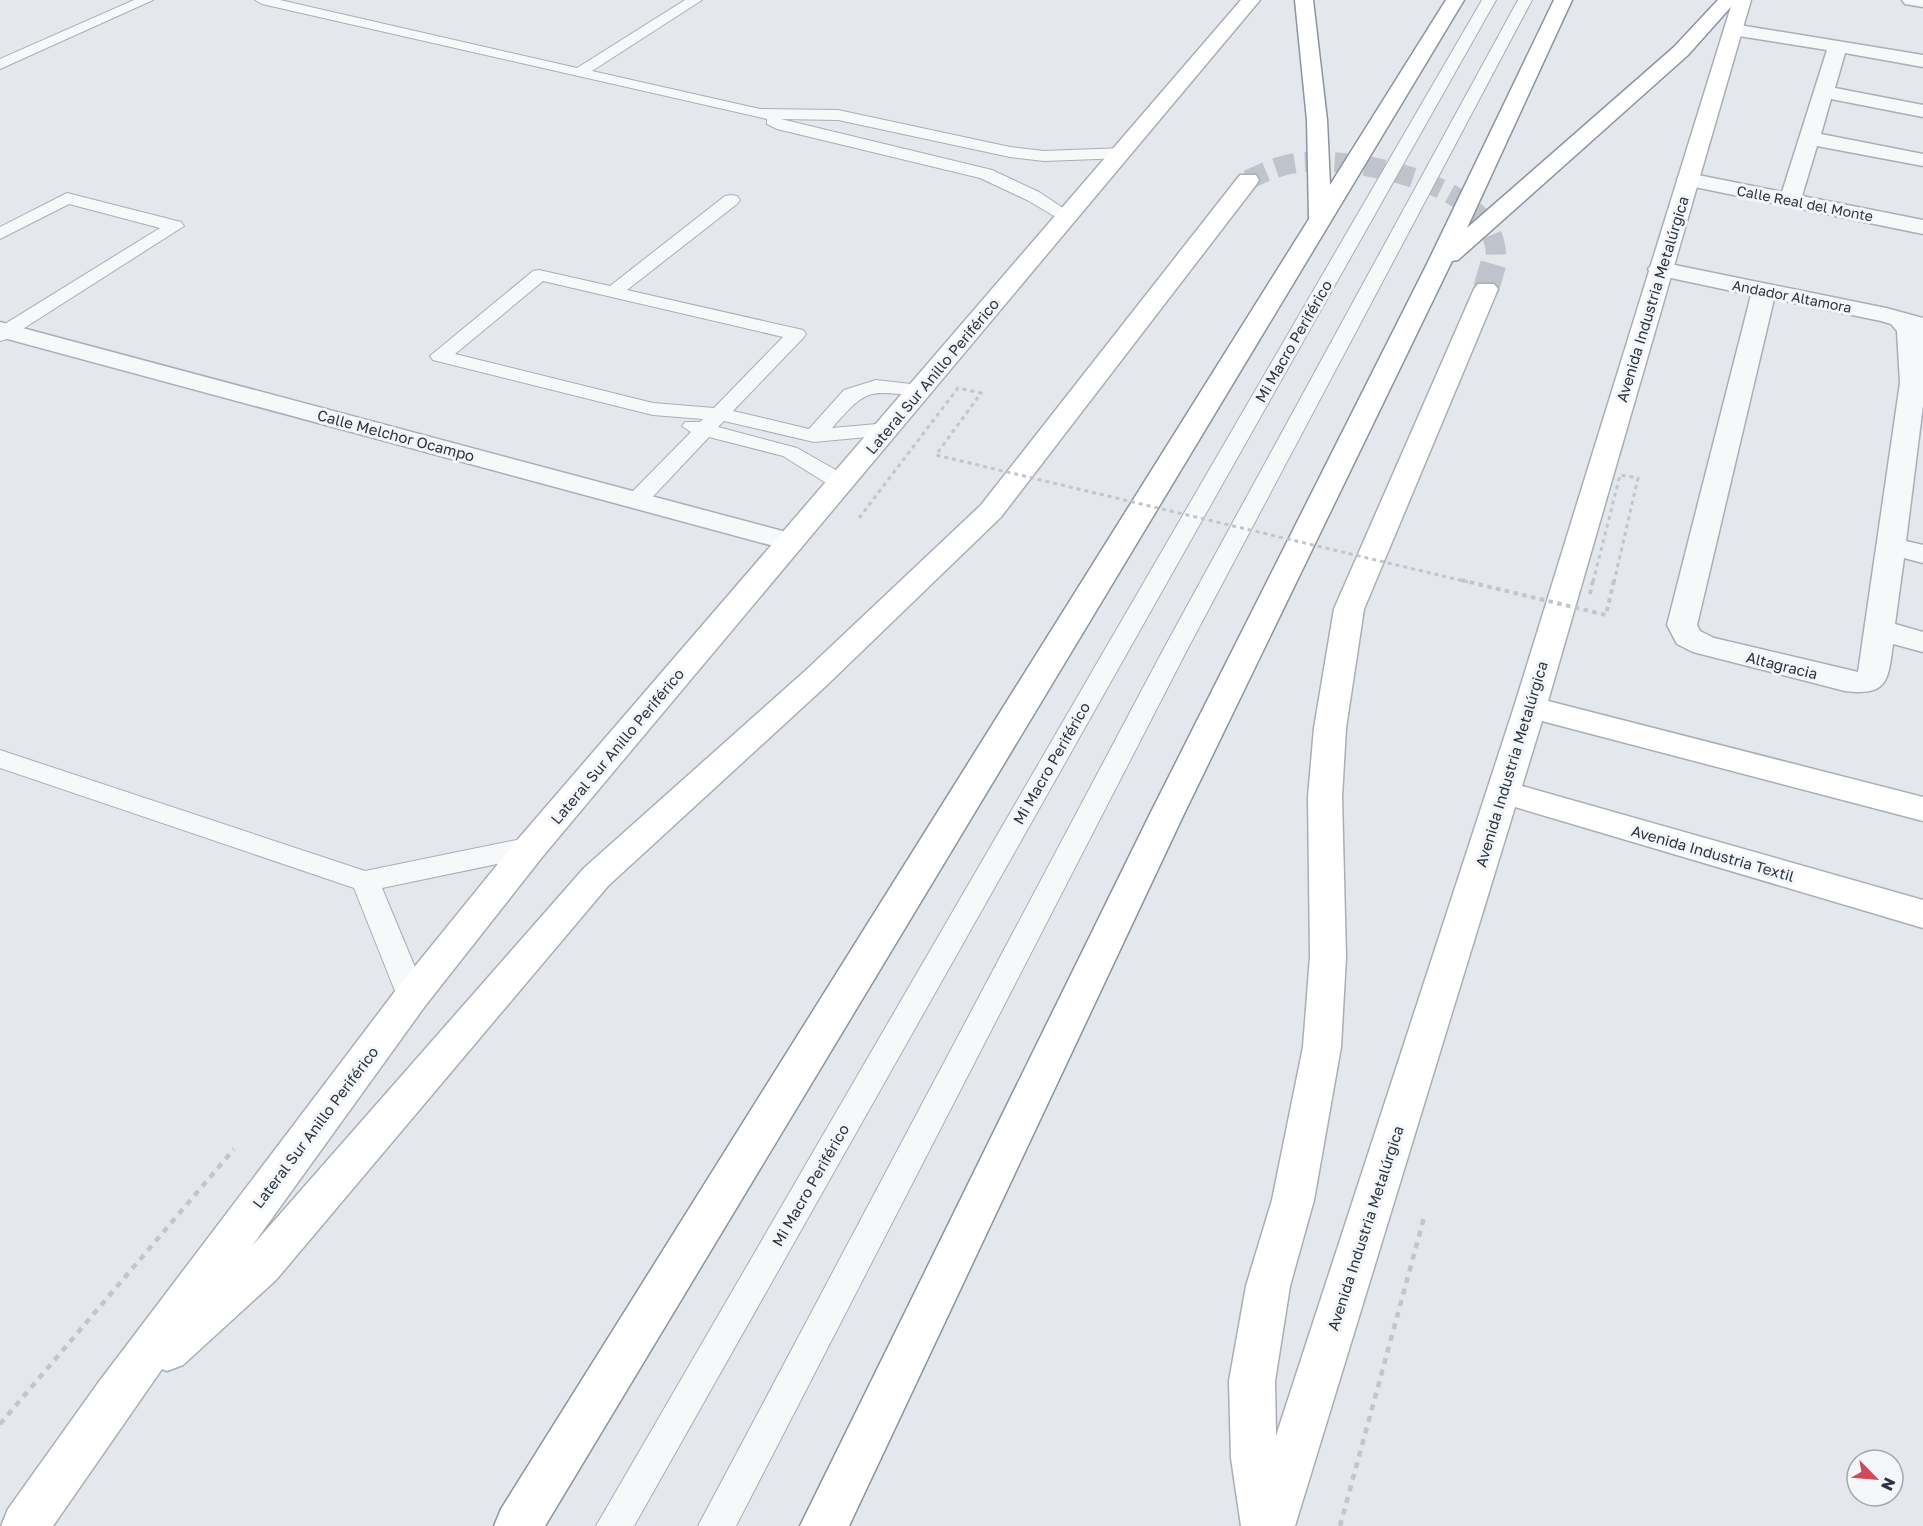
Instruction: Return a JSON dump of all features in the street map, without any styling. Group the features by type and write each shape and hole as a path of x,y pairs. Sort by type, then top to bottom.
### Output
{"main road":[{"name":"Lateral Sur Anillo Periférico","path":"25,1526 114,1398 412,996 531,847 1066,218 1124,153 1251,0"},
{"path":"1304,0 1317,120 1320,222"},
{"path":"518,1526 1455,0"},
{"path":"824,1526 1166,816 1439,264 1563,0"},
{"path":"1439,264 1681,51 1728,0"},
{"name":"Avenida Industria Metalúrgica","path":"1271,1526 1530,706 1742,0"},
{"path":"114,1398 261,1266 596,877 816,678 991,511 1248,180"},
{"path":"1265,1526 1254,1458 1252,1382 1268,1286 1293,1200 1310,1121 1322,1047 1328,957 1325,797 1330,729 1349,609 1486,289"},
{"path":"1530,706 1923,809"},
{"name":"Avenida Industria Textil","path":"1503,792 1923,914"}],"street":[{"path":"1911,0 1923,2"},
{"path":"1733,30 1923,61"},
{"path":"1790,200 1838,46"},
{"path":"1824,92 1923,111"},
{"path":"1811,138 1923,160"},
{"name":"Calle Real del Monte","path":"1688,179 1923,227"},
{"name":"Andador Altamora","path":"1660,269 1886,315 1913,324"},
{"name":"Altagracia","path":"1764,290 1682,625 1688,637 1704,645 1845,681 1865,683 1873,677 1892,546 1913,462 1918,384 1909,329 1913,324"},
{"name":"Calle Melchor Ocampo","path":"2,332 791,542"},
{"path":"1892,546 1923,554"},
{"path":"1880,630 1923,642"}],"lane":[{"path":"0,65 146,0"},
{"path":"262,0 760,114 838,115 1010,152 1069,156 1124,153"},
{"path":"579,73 695,0"},
{"name":"Mi Macro Periférico","path":"614,1526 1489,0"},
{"path":"716,1526 1174,652 1525,0"},
{"path":"0,56 15,60"},
{"path":"760,114 783,126 986,174 1033,196 1066,218"},
{"path":"986,174 1010,152"},
{"path":"0,234 67,198 175,226 2,332"},
{"path":"614,292 731,200"},
{"path":"637,500 703,430 796,334 539,275 440,356 653,409 703,430 790,452 842,483"},
{"path":"814,436 851,394 876,386 921,390"},
{"path":"653,409 719,414 814,436 888,429"},
{"path":"0,759 365,881 531,847"},
{"path":"365,881 412,996"}],"path":[{"path":"859,518 958,388 981,393 936,454 1606,615 1638,478 1620,475 1590,594"}],"tunnel":[{"path":"1248,180 1290,164 1305,162 1358,165 1421,180 1450,194 1474,210 1490,231 1496,255"},
{"path":"1486,289 1496,255"}]}
